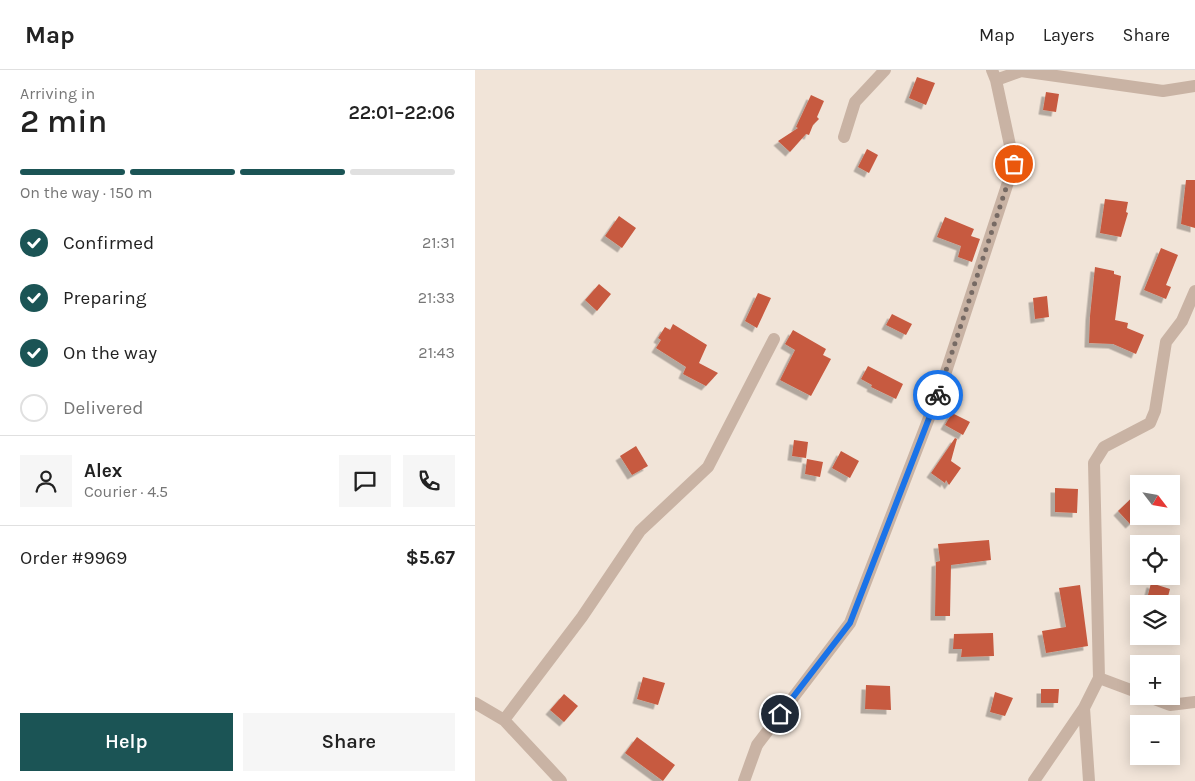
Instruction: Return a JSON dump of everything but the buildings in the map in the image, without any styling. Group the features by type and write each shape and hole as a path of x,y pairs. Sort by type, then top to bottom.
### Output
{"street":[{"path":"844,137 855,102 885,70"},
{"path":"744,781 757,745 850,623 942,384 1014,164 994,75 1021,71 1163,90 1195,86"},
{"path":"1034,781 1084,708 1099,678 1094,462 1104,448 1150,423 1155,411 1166,342 1182,321 1195,291"},
{"path":"504,720 582,617 640,531 708,467 774,339"},
{"path":"1099,678 1130,690"},
{"path":"1180,704 1195,702"},
{"path":"475,703 504,720 561,781"},
{"path":"1084,708 1089,781"}],"way so far":[{"path":"938,395 1014,164"}],"route":[{"path":"780,714 850,623 938,395"}]}
